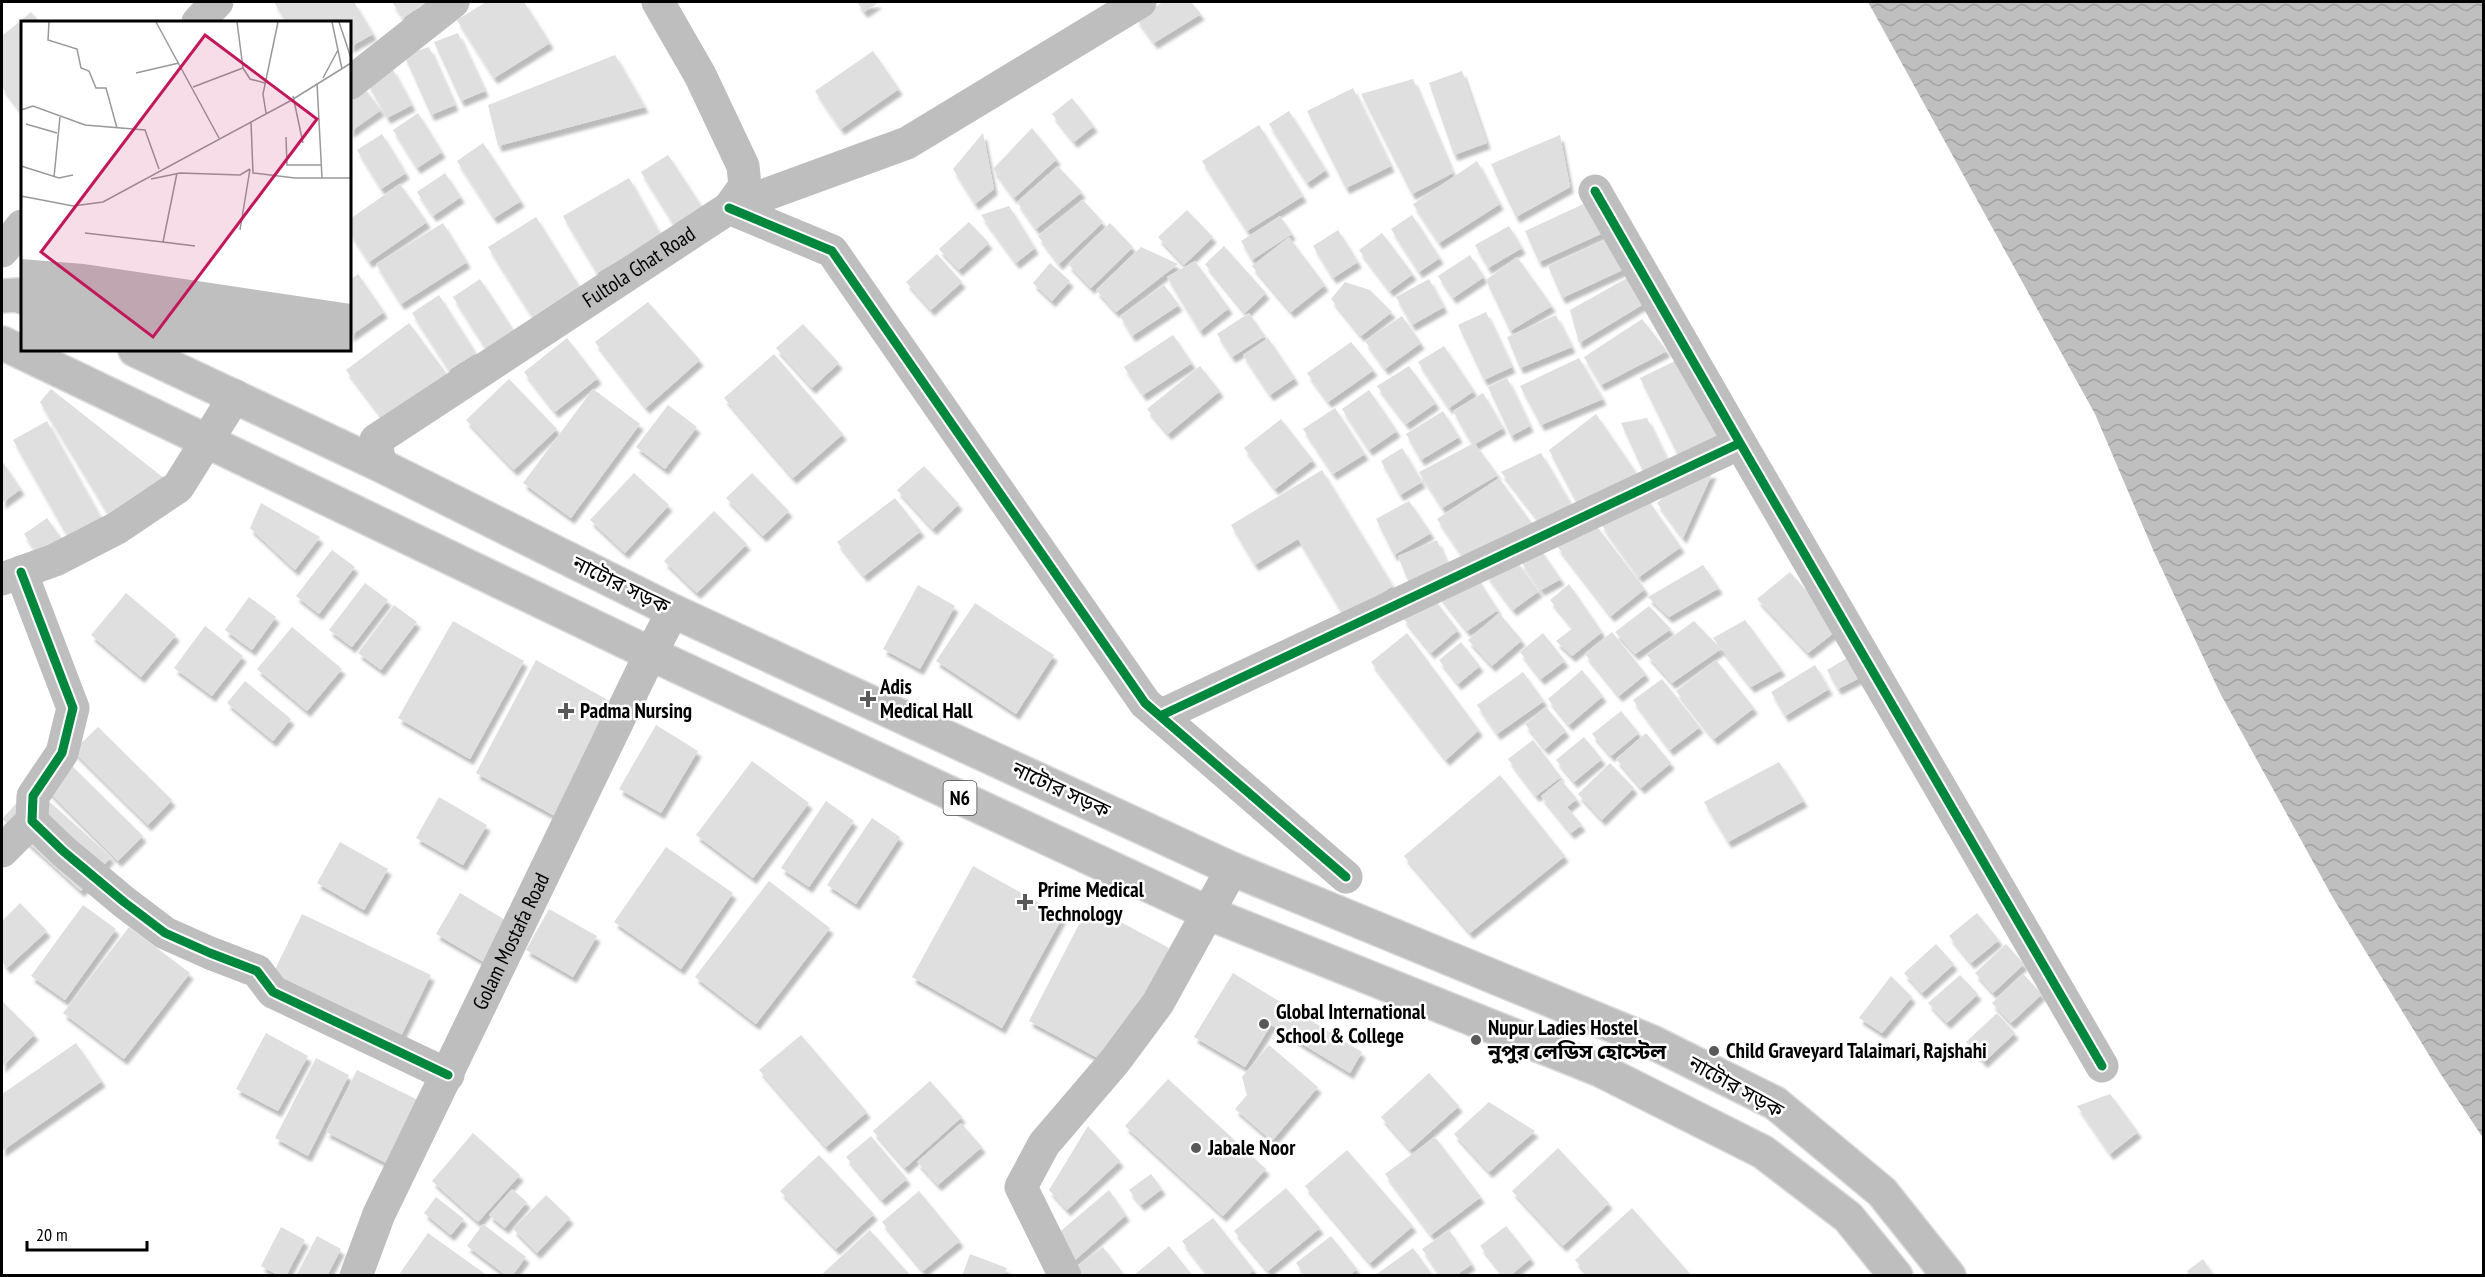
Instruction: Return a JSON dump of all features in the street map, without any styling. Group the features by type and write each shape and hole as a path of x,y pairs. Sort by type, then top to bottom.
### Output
{"main road":[{"path":"199,21 217,2"},
{"path":"351,82 453,2"},
{"name":"Fultola Ghat Road","path":"380,465 376,440 729,208 745,186 743,166 700,75 658,2"},
{"path":"729,208 907,143 1140,2"},
{"path":"1595,191 2102,1066"},
{"path":"729,208 832,250 1145,703 1346,877"},
{"path":"2,251 21,227"},
{"path":"2,296 21,296"},
{"name":"N6","path":"2,343 651,654 1208,913 1600,1070 1763,1152 1848,1217 1896,1275"},
{"name":"নাটোর সড়ক","path":"137,351 380,465 673,611 1232,869 1652,1042 1775,1103 1882,1192 1949,1275"},
{"path":"2,851 32,821 33,796 62,753 73,708 11,575 55,560 117,528 178,487 235,396"},
{"path":"1160,716 1740,443"},
{"name":"Golam Mostafa Road","path":"356,1275 379,1214 673,611"},
{"path":"32,821 124,903 165,933 257,970 273,992 448,1075"},
{"path":"1065,1275 1021,1187 1044,1144 1115,1061 1158,1003 1232,869"}],"water":[{"path":"1868,2 2483,2 2483,1138 2440,1073 2333,898 2220,693 2154,552 2095,414"}],"building":[{"path":"274,2 354,2 373,34 351,46 351,21 285,21"},
{"path":"392,2 426,2 403,18"},
{"path":"486,2 524,2 550,43 494,78 457,20"},
{"path":"857,2 879,2 864,12"},
{"path":"1163,2 1191,2 1201,14 1154,43 1136,18"},
{"path":"31,12 39,21 21,21 21,112 2,87 2,36"},
{"path":"458,33 485,91 461,101 434,42"},
{"path":"429,47 455,105 431,115 404,55"},
{"path":"873,51 899,89 841,129 815,91"},
{"path":"615,55 645,107 498,146 488,105"},
{"path":"392,68 412,105 387,118 367,82"},
{"path":"1462,71 1487,143 1454,155 1429,83"},
{"path":"1413,79 1453,173 1412,194 1361,94"},
{"path":"361,84 381,110 351,131 351,92"},
{"path":"1353,88 1391,166 1346,188 1307,111"},
{"path":"1072,98 1094,126 1074,142 1052,114"},
{"path":"1289,111 1326,170 1307,183 1269,124"},
{"path":"418,113 442,152 417,168 393,130"},
{"path":"1259,125 1303,196 1247,231 1202,161"},
{"path":"1032,128 1057,159 1014,198 993,169"},
{"path":"983,133 994,189 975,204 953,169"},
{"path":"382,134 406,173 381,189 357,150"},
{"path":"1560,135 1570,187 1516,217 1491,164"},
{"path":"483,143 521,201 494,218 457,161"},
{"path":"668,155 706,213 678,231 641,172"},
{"path":"1477,161 1500,204 1439,243 1413,204"},
{"path":"1058,166 1082,192 1036,229 1017,202"},
{"path":"445,173 461,197 433,216 417,192"},
{"path":"629,178 661,235 597,273 563,216"},
{"path":"400,184 427,222 369,262 351,235 351,218"},
{"path":"1083,200 1103,222 1059,264 1038,236"},
{"path":"1590,201 1605,232 1539,262 1525,231"},
{"path":"1009,206 1035,248 1016,263 981,215"},
{"path":"1187,210 1213,237 1184,265 1158,237"},
{"path":"1412,215 1440,258 1419,272 1391,229"},
{"path":"1280,216 1292,234 1252,260 1241,241"},
{"path":"536,217 582,291 535,321 488,247"},
{"path":"969,222 989,243 959,270 939,249"},
{"path":"443,223 467,262 401,304 376,264"},
{"path":"1110,223 1133,247 1091,288 1068,264"},
{"path":"1509,226 1522,248 1488,268 1475,245"},
{"path":"1338,230 1358,262 1333,278 1313,246"},
{"path":"1382,233 1413,274 1390,291 1359,250"},
{"path":"1613,236 1627,268 1562,298 1548,266"},
{"path":"1289,237 1325,285 1291,312 1252,266"},
{"path":"1224,246 1266,293 1245,313 1205,264"},
{"path":"1141,247 1178,264 1116,312 1096,290"},
{"path":"937,254 962,282 931,310 906,282"},
{"path":"1470,255 1484,277 1453,298 1438,276"},
{"path":"1517,257 1552,306 1510,331 1486,280"},
{"path":"1195,261 1229,308 1200,331 1167,277"},
{"path":"1050,263 1070,281 1052,301 1033,283"},
{"path":"358,274 384,312 351,335 351,279"},
{"path":"1627,278 1647,302 1579,343 1570,310"},
{"path":"480,279 518,337 490,355 453,297"},
{"path":"1429,279 1444,307 1412,325 1396,297"},
{"path":"1345,282 1370,290 1392,312 1361,336 1331,299"},
{"path":"1164,285 1179,305 1132,336 1120,316"},
{"path":"439,295 476,353 449,370 412,313"},
{"path":"648,302 700,360 646,408 595,342"},
{"path":"1486,312 1512,367 1484,380 1458,325"},
{"path":"1249,313 1265,336 1232,357 1217,334"},
{"path":"1556,315 1572,347 1520,368 1507,337"},
{"path":"1402,316 1421,343 1385,369 1365,341"},
{"path":"1642,319 1667,351 1601,385 1584,357"},
{"path":"409,323 449,377 387,424 346,370"},
{"path":"803,324 839,363 812,388 776,348"},
{"path":"1173,335 1192,363 1143,395 1124,367"},
{"path":"567,338 598,378 555,412 524,372"},
{"path":"1268,338 1295,378 1270,395 1243,355"},
{"path":"1351,342 1374,370 1328,402 1307,373"},
{"path":"1444,346 1474,391 1449,408 1418,362"},
{"path":"774,354 843,434 793,478 724,398"},
{"path":"1579,358 1603,399 1541,425 1520,386"},
{"path":"1681,358 1721,439 1680,459 1640,378"},
{"path":"1200,366 1220,391 1168,434 1147,409"},
{"path":"1409,366 1436,403 1406,424 1377,386"},
{"path":"1507,378 1530,426 1511,436 1488,387"},
{"path":"509,379 557,429 514,470 466,420"},
{"path":"51,389 165,479 113,522 40,402"},
{"path":"593,389 640,424 571,518 523,483"},
{"path":"1369,390 1397,431 1369,450 1342,409"},
{"path":"1483,393 1503,428 1475,444 1498,475 1442,508 1419,472 1472,444 1453,411"},
{"path":"668,405 697,427 665,469 636,447"},
{"path":"1335,408 1365,454 1333,474 1303,429"},
{"path":"1443,411 1459,437 1421,460 1406,434"},
{"path":"1596,414 1646,487 1580,509 1549,450"},
{"path":"1647,418 1670,465 1643,471 1621,423"},
{"path":"1281,419 1313,460 1275,489 1244,448"},
{"path":"47,421 101,518 68,537 13,440"},
{"path":"1402,448 1422,482 1400,495 1381,461"},
{"path":"1541,453 1573,507 1540,522 1501,472"},
{"path":"2,461 21,489 2,503"},
{"path":"924,466 959,504 933,529 897,490"},
{"path":"1322,470 1393,586 1344,616 1298,539 1255,565 1231,525"},
{"path":"1713,472 1683,538 1657,503 1688,474"},
{"path":"634,473 669,505 625,553 590,520"},
{"path":"752,473 789,511 763,536 726,498"},
{"path":"1499,478 1536,529 1468,564 1437,519"},
{"path":"1643,493 1681,547 1639,577 1601,524"},
{"path":"895,498 921,531 864,576 837,542"},
{"path":"1409,501 1431,533 1394,555 1376,519"},
{"path":"261,503 320,537 295,570 250,528"},
{"path":"714,511 747,544 697,593 664,561"},
{"path":"47,518 69,549 42,560 24,534"},
{"path":"1591,519 1645,589 1611,616 1557,546"},
{"path":"1437,540 1451,572 1411,588 1398,556"},
{"path":"1538,546 1561,579 1541,590 1521,562"},
{"path":"332,550 355,567 319,614 296,596"},
{"path":"1512,555 1539,591 1513,610 1486,574"},
{"path":"1703,565 1719,588 1669,617 1648,597"},
{"path":"1790,572 1840,628 1808,653 1757,599"},
{"path":"1474,573 1498,610 1467,631 1438,594"},
{"path":"365,583 388,600 352,647 329,630"},
{"path":"1569,584 1602,632 1572,656 1556,641 1573,628 1550,600"},
{"path":"918,585 955,606 920,669 883,649"},
{"path":"126,593 176,635 141,677 91,635"},
{"path":"1431,595 1458,630 1431,653 1403,618"},
{"path":"249,597 276,617 252,650 225,630"},
{"path":"975,603 1054,655 1016,714 936,661"},
{"path":"394,605 417,622 381,670 358,653"},
{"path":"1649,606 1671,629 1635,654 1615,632"},
{"path":"1499,613 1522,640 1492,666 1468,640"},
{"path":"1745,620 1782,670 1751,687 1713,638"},
{"path":"453,621 524,661 470,759 398,718"},
{"path":"1694,621 1721,649 1672,683 1647,655"},
{"path":"205,626 243,656 212,696 174,668"},
{"path":"292,627 342,669 307,711 257,669"},
{"path":"1612,632 1646,674 1619,696 1585,654"},
{"path":"1407,633 1479,730 1446,760 1371,662"},
{"path":"1543,633 1565,661 1541,679 1520,652"},
{"path":"1461,642 1480,666 1458,684 1439,660"},
{"path":"1852,655 1865,675 1838,689 1827,670"},
{"path":"536,660 615,704 555,816 476,773"},
{"path":"1716,660 1754,708 1714,739 1676,691"},
{"path":"1815,665 1829,689 1785,716 1771,692"},
{"path":"1582,670 1603,696 1569,725 1548,699"},
{"path":"1523,672 1544,701 1497,734 1477,705"},
{"path":"1662,679 1700,727 1670,750 1633,700"},
{"path":"245,681 291,719 273,741 227,703"},
{"path":"1546,707 1566,731 1545,749 1525,724"},
{"path":"1621,711 1639,733 1611,756 1592,734"},
{"path":"656,725 698,751 661,813 619,789"},
{"path":"98,727 172,800 148,825 73,751"},
{"path":"1646,733 1671,763 1641,788 1616,759"},
{"path":"1584,737 1602,759 1574,782 1556,760"},
{"path":"1533,740 1561,777 1536,796 1508,759"},
{"path":"752,761 809,803 753,878 696,835"},
{"path":"68,762 143,836 118,861 44,787"},
{"path":"1779,762 1804,801 1728,842 1704,802"},
{"path":"1610,763 1634,788 1602,820 1578,794"},
{"path":"1500,775 1565,856 1470,933 1404,856"},
{"path":"1561,780 1577,799 1567,807 1582,825 1571,833 1541,796"},
{"path":"32,786 111,857 81,891 2,819"},
{"path":"439,797 487,825 463,865 416,838"},
{"path":"826,801 854,821 809,887 781,868"},
{"path":"872,818 900,837 856,904 827,885"},
{"path":"340,842 388,869 364,910 317,883"},
{"path":"666,847 733,893 681,969 614,922"},
{"path":"973,866 1063,916 1002,1028 912,977"},
{"path":"769,881 830,928 756,1024 695,977"},
{"path":"460,893 507,921 484,962 436,934"},
{"path":"20,903 47,931 7,968 2,961 2,921"},
{"path":"83,905 116,929 65,1000 31,976"},
{"path":"1089,905 1169,948 1109,1064 1029,1021"},
{"path":"549,909 597,936 573,977 526,950"},
{"path":"1977,913 1999,940 1971,963 1949,936"},
{"path":"302,914 431,975 397,1044 269,982"},
{"path":"129,927 190,973 124,1059 63,1013"},
{"path":"1936,944 1954,964 1922,993 1904,973"},
{"path":"2006,944 2024,964 1993,993 1975,973"},
{"path":"1233,973 1362,1052 1350,1073 1271,1025 1245,1067 1194,1037"},
{"path":"2023,974 2042,994 2011,1023 1992,1003"},
{"path":"1960,975 1978,994 1947,1023 1928,1003"},
{"path":"1891,976 1912,997 1882,1033 1859,1018"},
{"path":"2,1001 35,1034 2,1067"},
{"path":"1997,1013 2015,1033 1984,1062 1966,1042"},
{"path":"266,1033 308,1056 278,1111 236,1089"},
{"path":"801,1035 867,1112 826,1147 759,1070"},
{"path":"76,1043 102,1081 2,1151 2,1094"},
{"path":"1269,1045 1318,1087 1272,1141 1235,1109 1247,1095 1242,1077"},
{"path":"316,1058 349,1075 308,1156 275,1138"},
{"path":"357,1070 426,1104 394,1167 326,1132"},
{"path":"1429,1073 1459,1106 1410,1150 1381,1117"},
{"name":"Jabale Noor","path":"1168,1079 1266,1169 1223,1216 1125,1126"},
{"path":"930,1081 962,1117 905,1168 873,1131"},
{"path":"2110,1094 2138,1132 2110,1154 2077,1106"},
{"path":"1489,1102 1535,1131 1489,1172 1454,1134"},
{"path":"961,1123 982,1147 938,1185 917,1162"},
{"path":"1088,1126 1120,1161 1067,1210 1049,1190"},
{"path":"473,1133 520,1175 478,1222 432,1181"},
{"path":"871,1136 907,1179 882,1200 846,1157"},
{"path":"1435,1137 1481,1197 1431,1235 1385,1174"},
{"path":"1558,1148 1609,1203 1563,1246 1512,1191"},
{"path":"1347,1150 1413,1226 1370,1263 1305,1186"},
{"path":"819,1155 874,1214 836,1249 780,1191"},
{"path":"1151,1174 1162,1189 1141,1205 1129,1190"},
{"path":"1286,1188 1320,1228 1268,1271 1234,1231"},
{"path":"512,1189 527,1202 505,1228 489,1215"},
{"path":"1109,1190 1126,1215 1074,1261 1056,1235"},
{"path":"919,1191 960,1241 923,1271 882,1222"},
{"path":"546,1195 570,1218 537,1253 513,1229"},
{"path":"436,1197 464,1219 451,1235 424,1213"},
{"path":"1632,1208 1692,1276 1589,1276 1575,1260"},
{"path":"1213,1218 1254,1270 1247,1276 1209,1276 1182,1241"},
{"path":"483,1224 526,1257 512,1276 507,1276 467,1246"},
{"path":"1506,1226 1531,1258 1510,1276 1504,1276 1480,1246"},
{"path":"281,1227 305,1240 286,1276 280,1276 261,1266"},
{"path":"870,1230 911,1276 820,1276"},
{"path":"1449,1230 1472,1264 1455,1276 1441,1276 1422,1249"},
{"path":"428,1233 488,1276 398,1276"},
{"path":"317,1236 341,1249 327,1276 299,1276 297,1274"},
{"path":"1331,1236 1357,1269 1349,1276 1305,1276 1296,1263"},
{"path":"1169,1246 1193,1276 1133,1276"},
{"path":"1103,1247 1123,1273 1120,1276 1076,1276 1072,1270"},
{"path":"1413,1248 1433,1276 1374,1276"},
{"path":"970,1254 1007,1268 1004,1276 962,1276"},
{"path":"2203,1259 2214,1276 2189,1276 2187,1271"}],"cycle path":[{"path":"1160,716 1740,443 1595,191"},
{"path":"729,208 832,251 1145,703 1346,877"},
{"path":"1740,443 2102,1066"},
{"path":"21,572 73,708 62,753 33,796 32,821 63,851 165,933 257,971 273,992 448,1075"}],"place":[{"name":"Adis Medical Hall","path":"868,699"},
{"name":"Padma Nursing","path":"566,711"},
{"name":"Prime Medical Technology","path":"1025,902"},
{"name":"Global International School & College","path":"1264,1024"},
{"name":"Nupur Ladies Hostel নুপুর লেডিস হোস্টেল","path":"1476,1040"},
{"name":"Child Graveyard Talaimari, Rajshahi","path":"1714,1051"},
{"name":"Jabale Noor","path":"1196,1148"}]}
